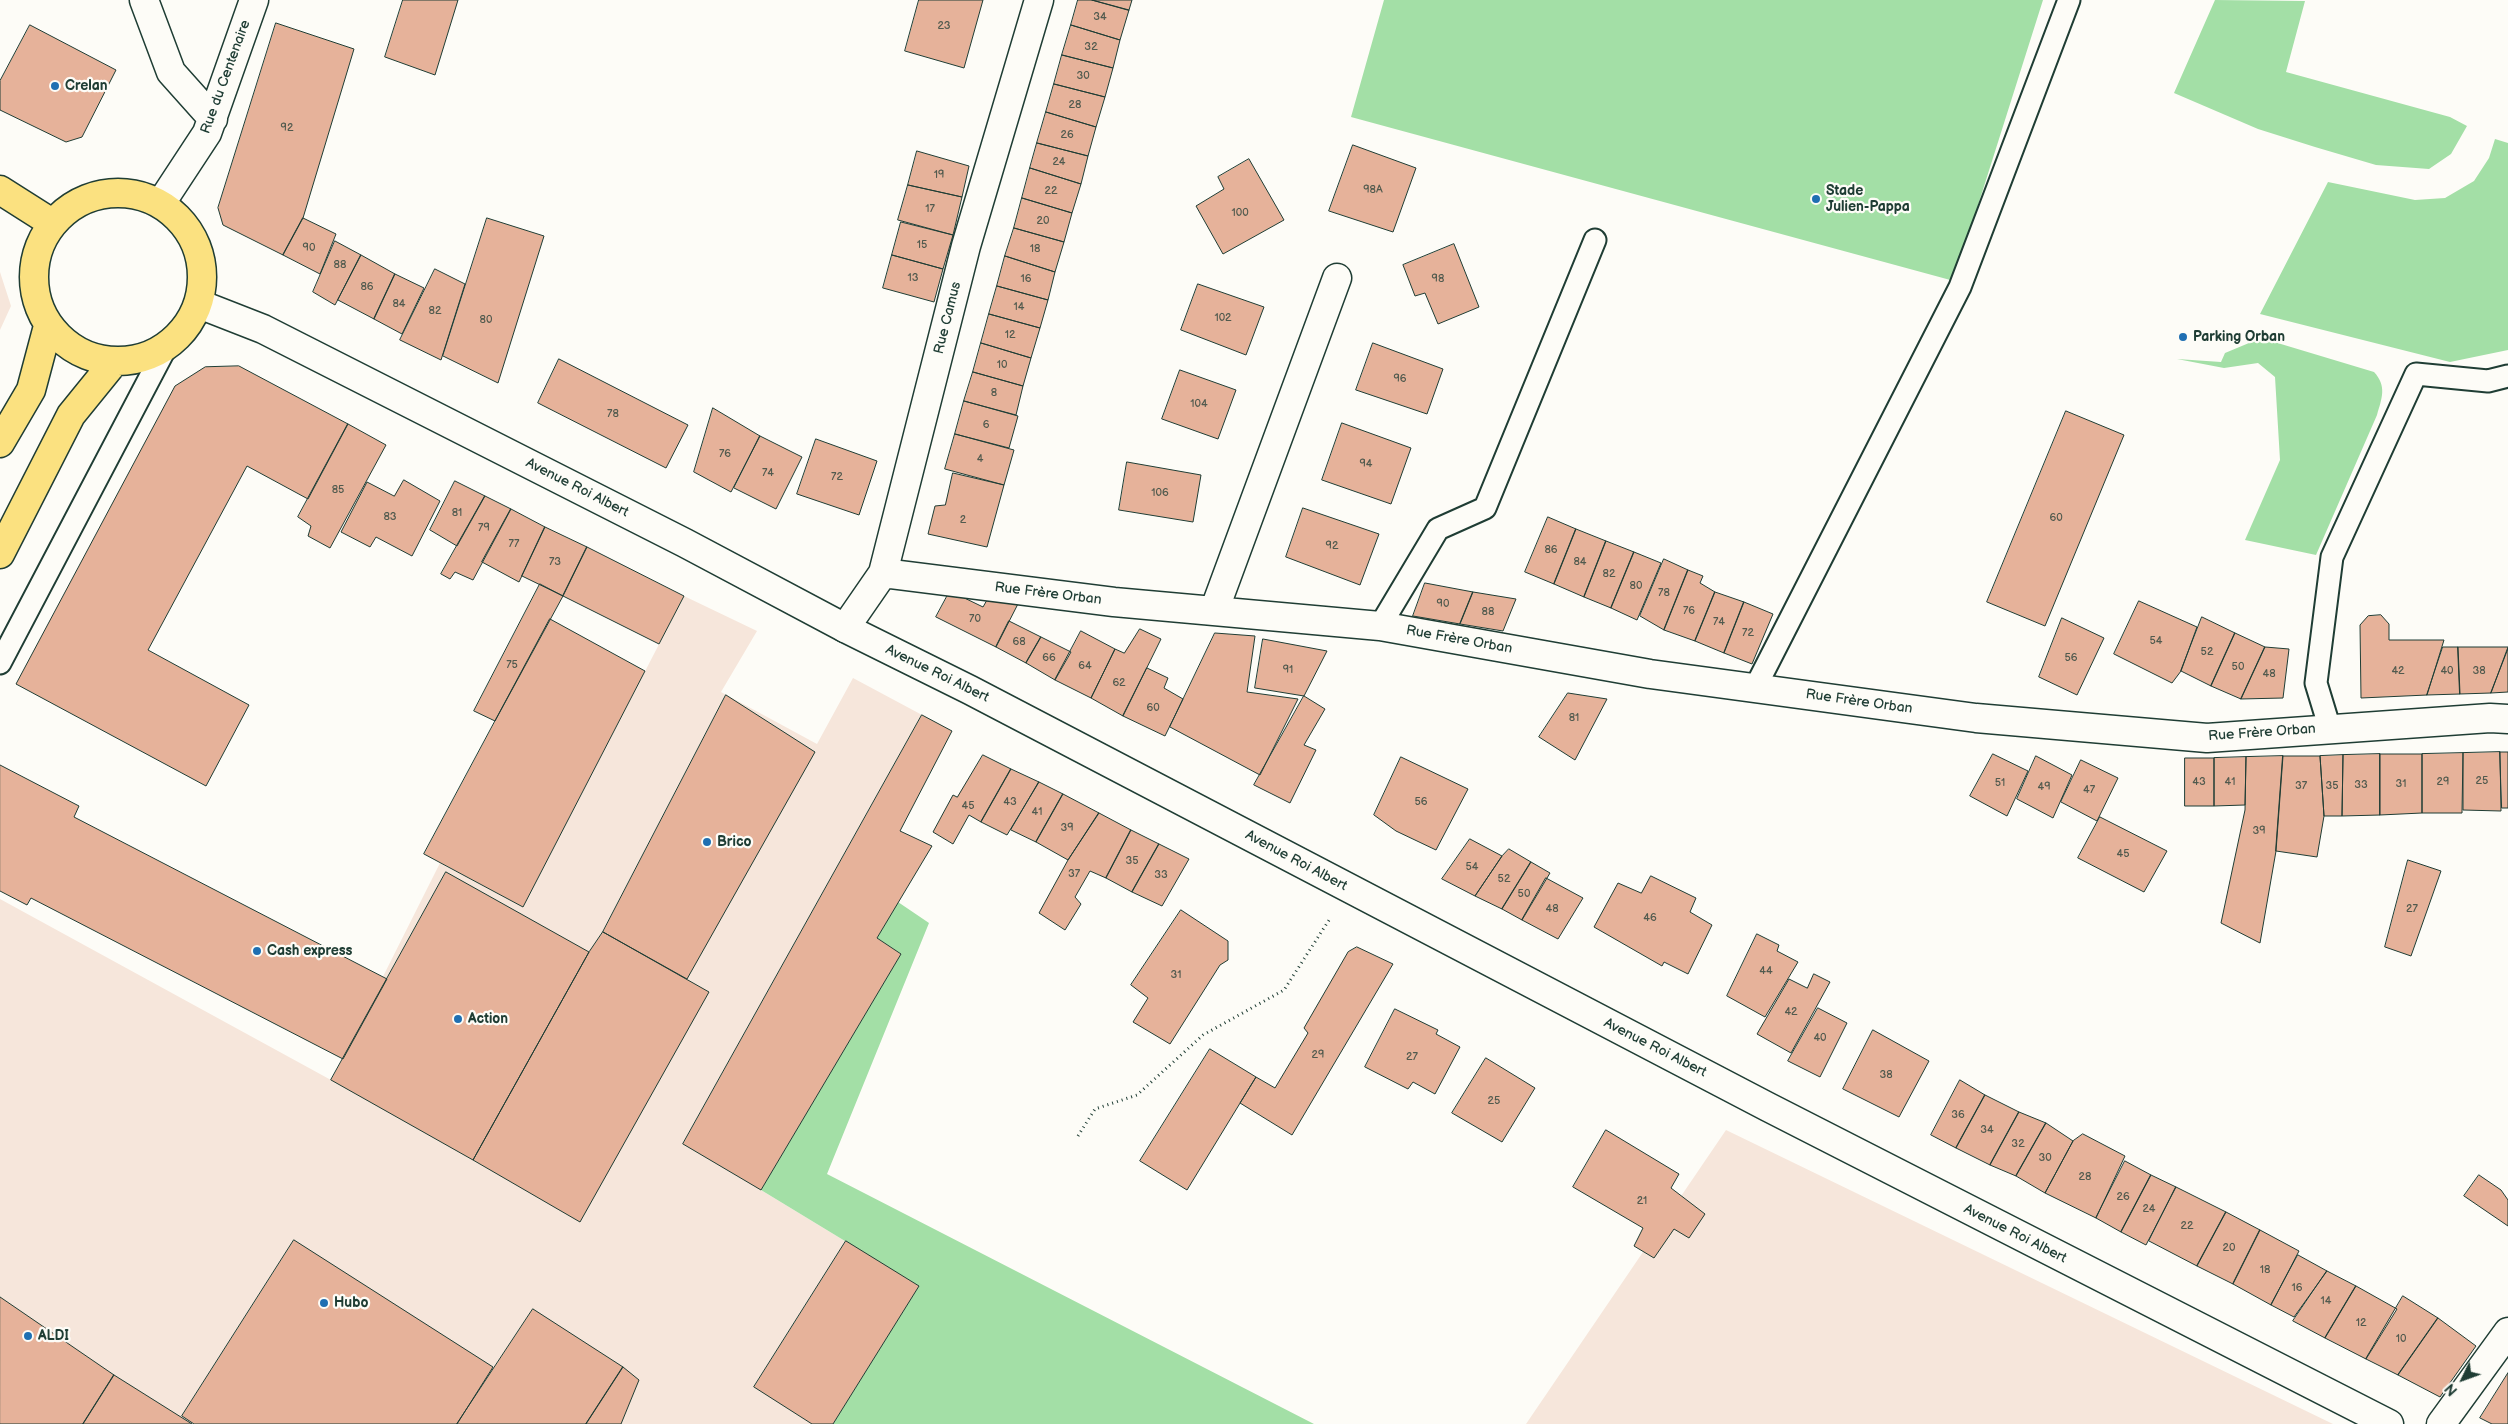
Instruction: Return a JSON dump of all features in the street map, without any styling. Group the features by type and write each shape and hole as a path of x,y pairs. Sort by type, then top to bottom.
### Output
{"main road":[{"path":"0,190 52,223"},
{"path":"103,193 132,193 161,203 183,222 198,246 204,275 200,304 186,329 165,349 140,360 114,362 77,351 48,326 37,301 33,274 38,247 52,223 74,204 103,193"},
{"path":"0,443 31,390 48,326"},
{"path":"0,554 71,415 114,362"}],"street":[{"path":"144,0 171,72 213,119"},
{"name":"Rue du Centenaire","path":"161,203 207,133 254,0"},
{"name":"Rue Camus","path":"845,628 884,573 966,246 1039,0"},
{"path":"1214,611 1337,278"},
{"name":"Avenue Roi Albert","path":"200,304 264,329 659,530 845,628 970,690 2356,1417 2389,1424"},
{"name":"Rue Frère Orban","path":"884,573 1114,602 1380,626 1650,674 1976,718 2207,738 2490,718 2508,719"},
{"path":"2441,1424 2508,1332"}],"lane":[{"path":"1755,688 1960,287 2069,0"},
{"path":"1380,626 1438,529 1485,508 1595,240"},
{"path":"0,663 165,349"},
{"path":"2330,729 2316,683 2332,557 2416,374 2488,381 2508,376"}],"path":[{"path":"1078,1136 1095,1109 1137,1095 1203,1035 1284,990 1349,889"}],"shaded area":[{"path":"0,272 11,306 0,330"},
{"path":"684,596 757,631 721,692 817,744 853,678 952,731 900,831 877,938 901,954 761,1190 919,1286 833,1424 0,1424 0,899 331,1080 440,863 523,907"},
{"path":"1726,1130 2333,1424 1526,1424"}],"green space":[{"name":"Stade Julien-Pappa","path":"1384,0 2043,0 1954,281 1351,117"},
{"path":"2215,0 2305,1 2286,72 2450,117 2467,126 2451,154 2429,169 2376,165 2258,129 2174,93"},
{"path":"2495,139 2508,143 2508,350 2450,362 2260,314 2328,182 2415,200 2445,198 2474,181 2489,158"},
{"path":"2261,338 2374,372 2381,382 2382,398 2377,415 2316,555 2245,540 2280,460 2275,377 2258,363 2224,368 2177,359 2221,362 2225,353"},
{"path":"898,902 929,923 827,1174 1314,1424 833,1424 919,1286 761,1190 901,954 877,938"}],"building":[{"path":"403,0 458,0 435,75 385,57"},
{"path":"919,0 983,0 964,68 905,51"},
{"path":"1078,0 1092,0 1129,10 1120,40 1071,25"},
{"path":"1092,0 1132,0 1129,10"},
{"path":"276,23 354,49 303,218 283,255 223,225 218,208"},
{"path":"30,25 116,70 82,137 66,142 0,110 0,81"},
{"path":"1071,25 1120,40 1113,68 1062,55"},
{"path":"1062,55 1113,68 1105,97 1054,84"},
{"path":"1054,84 1105,97 1096,127 1046,112"},
{"path":"1046,112 1096,127 1088,156 1037,143"},
{"path":"1037,143 1088,156 1081,184 1030,168"},
{"path":"1353,145 1416,168 1393,232 1329,211"},
{"path":"917,151 969,166 962,197 908,185"},
{"path":"1249,159 1284,220 1223,254 1196,206 1224,189 1218,177"},
{"path":"1030,168 1081,184 1072,213 1022,198"},
{"path":"908,185 962,197 953,235 898,220"},
{"path":"1022,198 1072,213 1064,242 1014,228"},
{"path":"303,218 336,234 320,274 283,255"},
{"path":"487,218 544,236 498,383 443,356"},
{"path":"901,222 953,235 943,269 892,255"},
{"path":"1014,228 1064,242 1055,272 1005,256"},
{"path":"335,241 361,255 335,305 313,292"},
{"path":"1454,244 1479,307 1438,324 1425,293 1415,296 1403,265"},
{"path":"361,255 395,274 374,319 338,300"},
{"path":"892,255 943,269 934,302 883,288"},
{"path":"1005,256 1055,272 1048,300 997,286"},
{"path":"435,269 465,284 441,360 400,340"},
{"path":"395,274 424,288 402,334 374,319"},
{"path":"1198,284 1264,307 1246,355 1181,330"},
{"path":"997,286 1048,300 1040,328 989,314"},
{"path":"989,314 1040,328 1031,358 981,343"},
{"path":"981,343 1031,358 1023,386 973,372"},
{"path":"1373,343 1443,369 1427,414 1356,390"},
{"path":"559,359 688,425 666,468 538,403"},
{"path":"239,366 348,424 308,499 247,466 148,650 249,705 206,786 16,684 175,386 205,367"},
{"path":"1180,370 1236,390 1218,439 1162,419"},
{"path":"973,372 1023,386 1016,415 964,401"},
{"path":"964,401 1018,416 1009,448 955,434"},
{"path":"713,408 760,436 731,492 694,472"},
{"path":"2066,411 2124,435 2045,626 1987,602"},
{"path":"1342,423 1411,448 1391,504 1322,480"},
{"path":"348,424 386,445 330,548 308,536 311,526 298,517"},
{"path":"955,434 1014,450 1004,485 945,469"},
{"path":"760,436 802,457 776,509 734,488"},
{"path":"816,439 877,461 859,515 797,494"},
{"path":"1127,462 1201,475 1193,522 1119,510"},
{"path":"953,473 1004,485 987,547 928,534 935,506 945,505"},
{"path":"404,480 440,501 412,556 376,537 370,547 341,532 367,482 394,496"},
{"path":"455,481 485,496 457,546 430,530"},
{"path":"485,496 511,509 473,580 455,572 450,579 441,574"},
{"path":"1303,508 1379,534 1360,585 1286,557"},
{"path":"511,509 545,527 519,582 482,562"},
{"path":"1548,517 1576,529 1554,584 1525,572"},
{"path":"545,527 587,547 563,596 522,576"},
{"path":"1576,529 1606,541 1584,597 1554,584"},
{"path":"1606,541 1634,552 1611,608 1584,597"},
{"path":"587,547 684,596 659,644 563,596"},
{"path":"1634,552 1661,563 1637,620 1611,608"},
{"path":"1664,559 1688,570 1664,630 1640,616"},
{"path":"1688,570 1703,576 1700,583 1715,592 1695,641 1664,630"},
{"path":"1425,583 1473,592 1460,624 1413,616"},
{"path":"540,584 563,596 495,721 474,711"},
{"path":"950,591 983,607 991,593 1021,598 996,647 936,617"},
{"path":"1473,592 1516,599 1503,631 1460,624"},
{"path":"1715,592 1744,602 1724,653 1695,641"},
{"path":"2139,601 2197,627 2181,671 2172,683 2114,654"},
{"path":"1744,602 1773,614 1752,664 1724,653"},
{"path":"2381,615 2389,624 2389,640 2444,640 2427,695 2361,698 2360,625 2368,616"},
{"path":"2202,617 2235,633 2211,686 2181,671"},
{"path":"2062,618 2104,638 2077,695 2039,677"},
{"path":"550,619 645,671 523,907 424,854"},
{"path":"1009,621 1041,637 1026,663 996,647"},
{"path":"1140,629 1161,639 1123,716 1091,698 1115,649 1124,653"},
{"path":"1081,631 1115,649 1091,698 1055,680"},
{"path":"1215,633 1255,636 1247,692 1298,699 1260,775 1170,727"},
{"path":"2235,633 2265,647 2241,699 2211,686"},
{"path":"1041,637 1071,652 1055,680 1026,663"},
{"path":"1263,639 1327,651 1304,696 1255,688"},
{"path":"2265,647 2289,649 2283,698 2241,699"},
{"path":"2443,647 2458,647 2460,694 2427,695"},
{"path":"2458,647 2508,647 2491,693 2460,694"},
{"path":"2508,649 2508,692 2491,693"},
{"path":"1147,668 1168,678 1164,688 1183,699 1165,736 1123,716"},
{"path":"1568,693 1607,699 1575,760 1539,737"},
{"name":"Brico","path":"726,695 815,752 687,979 603,932"},
{"path":"1304,696 1325,709 1304,745 1316,750 1290,803 1254,785"},
{"path":"922,715 952,731 900,831 932,846 877,938 901,954 761,1190 683,1144"},
{"path":"2500,752 2501,811 2463,810 2463,753"},
{"path":"2500,752 2508,752 2508,808 2502,808"},
{"path":"2463,753 2462,813 2422,813 2422,754"},
{"path":"1993,754 2028,771 2007,816 1970,796"},
{"path":"2380,754 2380,815 2342,816 2343,755"},
{"path":"2380,754 2422,754 2422,813 2380,815"},
{"path":"983,755 1011,769 981,822 969,815 953,844 933,832 953,795 957,797"},
{"path":"2343,755 2342,816 2324,816 2320,756"},
{"path":"2036,756 2072,775 2053,818 2017,799"},
{"path":"2283,756 2276,851 2260,943 2221,923 2245,810 2246,757"},
{"path":"2283,756 2320,756 2324,816 2317,857 2276,851"},
{"path":"1401,757 1468,789 1436,850 1396,831 1374,815"},
{"path":"2246,757 2245,805 2214,806 2214,758"},
{"path":"2185,758 2214,758 2214,806 2185,806"},
{"path":"2081,760 2118,778 2097,821 2061,802"},
{"path":"0,765 79,806 74,817 387,979 343,1059 31,898 27,905 0,891"},
{"path":"1011,769 1039,782 1007,835 981,822"},
{"path":"1039,782 1063,794 1036,842 1011,830"},
{"path":"1063,794 1099,813 1068,860 1036,842"},
{"path":"1099,813 1131,830 1106,878 1090,871 1075,897 1081,904 1065,930 1039,913 1068,860"},
{"path":"2100,817 2167,851 2144,892 2078,858"},
{"path":"1131,830 1159,844 1132,892 1106,878"},
{"path":"1470,839 1502,856 1475,896 1442,879"},
{"path":"1159,844 1189,859 1162,906 1132,892"},
{"path":"1509,849 1531,862 1502,909 1475,896 1502,856"},
{"path":"2408,860 2441,871 2411,956 2385,947"},
{"path":"1531,862 1550,873 1522,920 1502,909"},
{"name":"Action","path":"446,872 589,952 473,1160 331,1080"},
{"path":"1651,876 1696,898 1690,912 1712,925 1688,974 1664,962 1662,966 1594,927 1618,883 1641,893"},
{"path":"1546,878 1583,898 1558,939 1522,920"},
{"path":"1181,910 1228,941 1228,960 1220,965 1170,1044 1133,1022 1148,998 1131,985"},
{"path":"603,932 709,992 580,1222 473,1160 589,952"},
{"path":"1757,934 1779,945 1777,951 1798,962 1765,1017 1727,996"},
{"path":"1357,947 1393,964 1292,1135 1240,1103 1256,1077 1275,1088 1308,1033 1304,1028 1348,952"},
{"path":"1814,974 1830,982 1791,1053 1757,1034 1789,979 1807,988"},
{"path":"1818,1008 1847,1023 1820,1077 1788,1061"},
{"path":"1395,1009 1438,1030 1436,1034 1460,1047 1435,1094 1413,1082 1408,1089 1365,1067"},
{"path":"1873,1030 1929,1061 1899,1117 1843,1089"},
{"path":"1210,1049 1256,1077 1187,1190 1140,1161"},
{"path":"1486,1058 1535,1088 1502,1142 1452,1113"},
{"path":"1960,1080 1985,1095 1956,1148 1931,1135"},
{"path":"1985,1095 2019,1112 1990,1165 1956,1148"},
{"path":"2019,1112 2046,1123 2016,1176 1990,1165"},
{"path":"2046,1123 2073,1141 2045,1193 2016,1176"},
{"path":"1606,1130 1679,1174 1671,1188 1705,1214 1689,1238 1674,1229 1654,1258 1634,1246 1643,1228 1573,1187"},
{"path":"2083,1134 2125,1156 2096,1218 2045,1193 2073,1141"},
{"path":"2125,1161 2151,1175 2121,1232 2096,1218"},
{"path":"2151,1175 2176,1187 2146,1245 2121,1232"},
{"path":"2479,1175 2501,1190 2508,1200 2508,1226 2464,1196"},
{"path":"2176,1187 2226,1212 2197,1266 2149,1241"},
{"path":"2226,1212 2260,1230 2233,1284 2197,1266"},
{"path":"2260,1230 2299,1251 2271,1305 2233,1284"},
{"name":"Hubo","path":"294,1240 493,1367 457,1424 194,1424 182,1416"},
{"path":"846,1241 919,1286 833,1424 812,1424 754,1387"},
{"path":"2298,1255 2327,1271 2294,1317 2271,1305"},
{"path":"2327,1271 2356,1286 2325,1338 2293,1321"},
{"path":"2356,1286 2397,1309 2366,1359 2325,1338"},
{"path":"2403,1296 2438,1318 2398,1375 2366,1359"},
{"name":"ALDI","path":"0,1297 114,1375 83,1424 0,1424"},
{"path":"533,1309 623,1367 586,1424 457,1424"},
{"path":"2438,1318 2476,1346 2440,1397 2398,1375"},
{"path":"623,1367 639,1380 621,1424 586,1424"},
{"path":"2508,1373 2508,1424 2492,1424 2480,1418"},
{"path":"114,1375 192,1424 83,1424"}],"place":[{"name":"Crelan","path":"55,86"},
{"name":"Stade Julien-Pappa","path":"1816,199"},
{"name":"Parking Orban","path":"2183,337"},
{"name":"Brico","path":"707,842"},
{"name":"Cash express","path":"257,951"},
{"name":"Action","path":"458,1019"},
{"name":"Hubo","path":"324,1303"},
{"name":"ALDI","path":"28,1336"}]}
